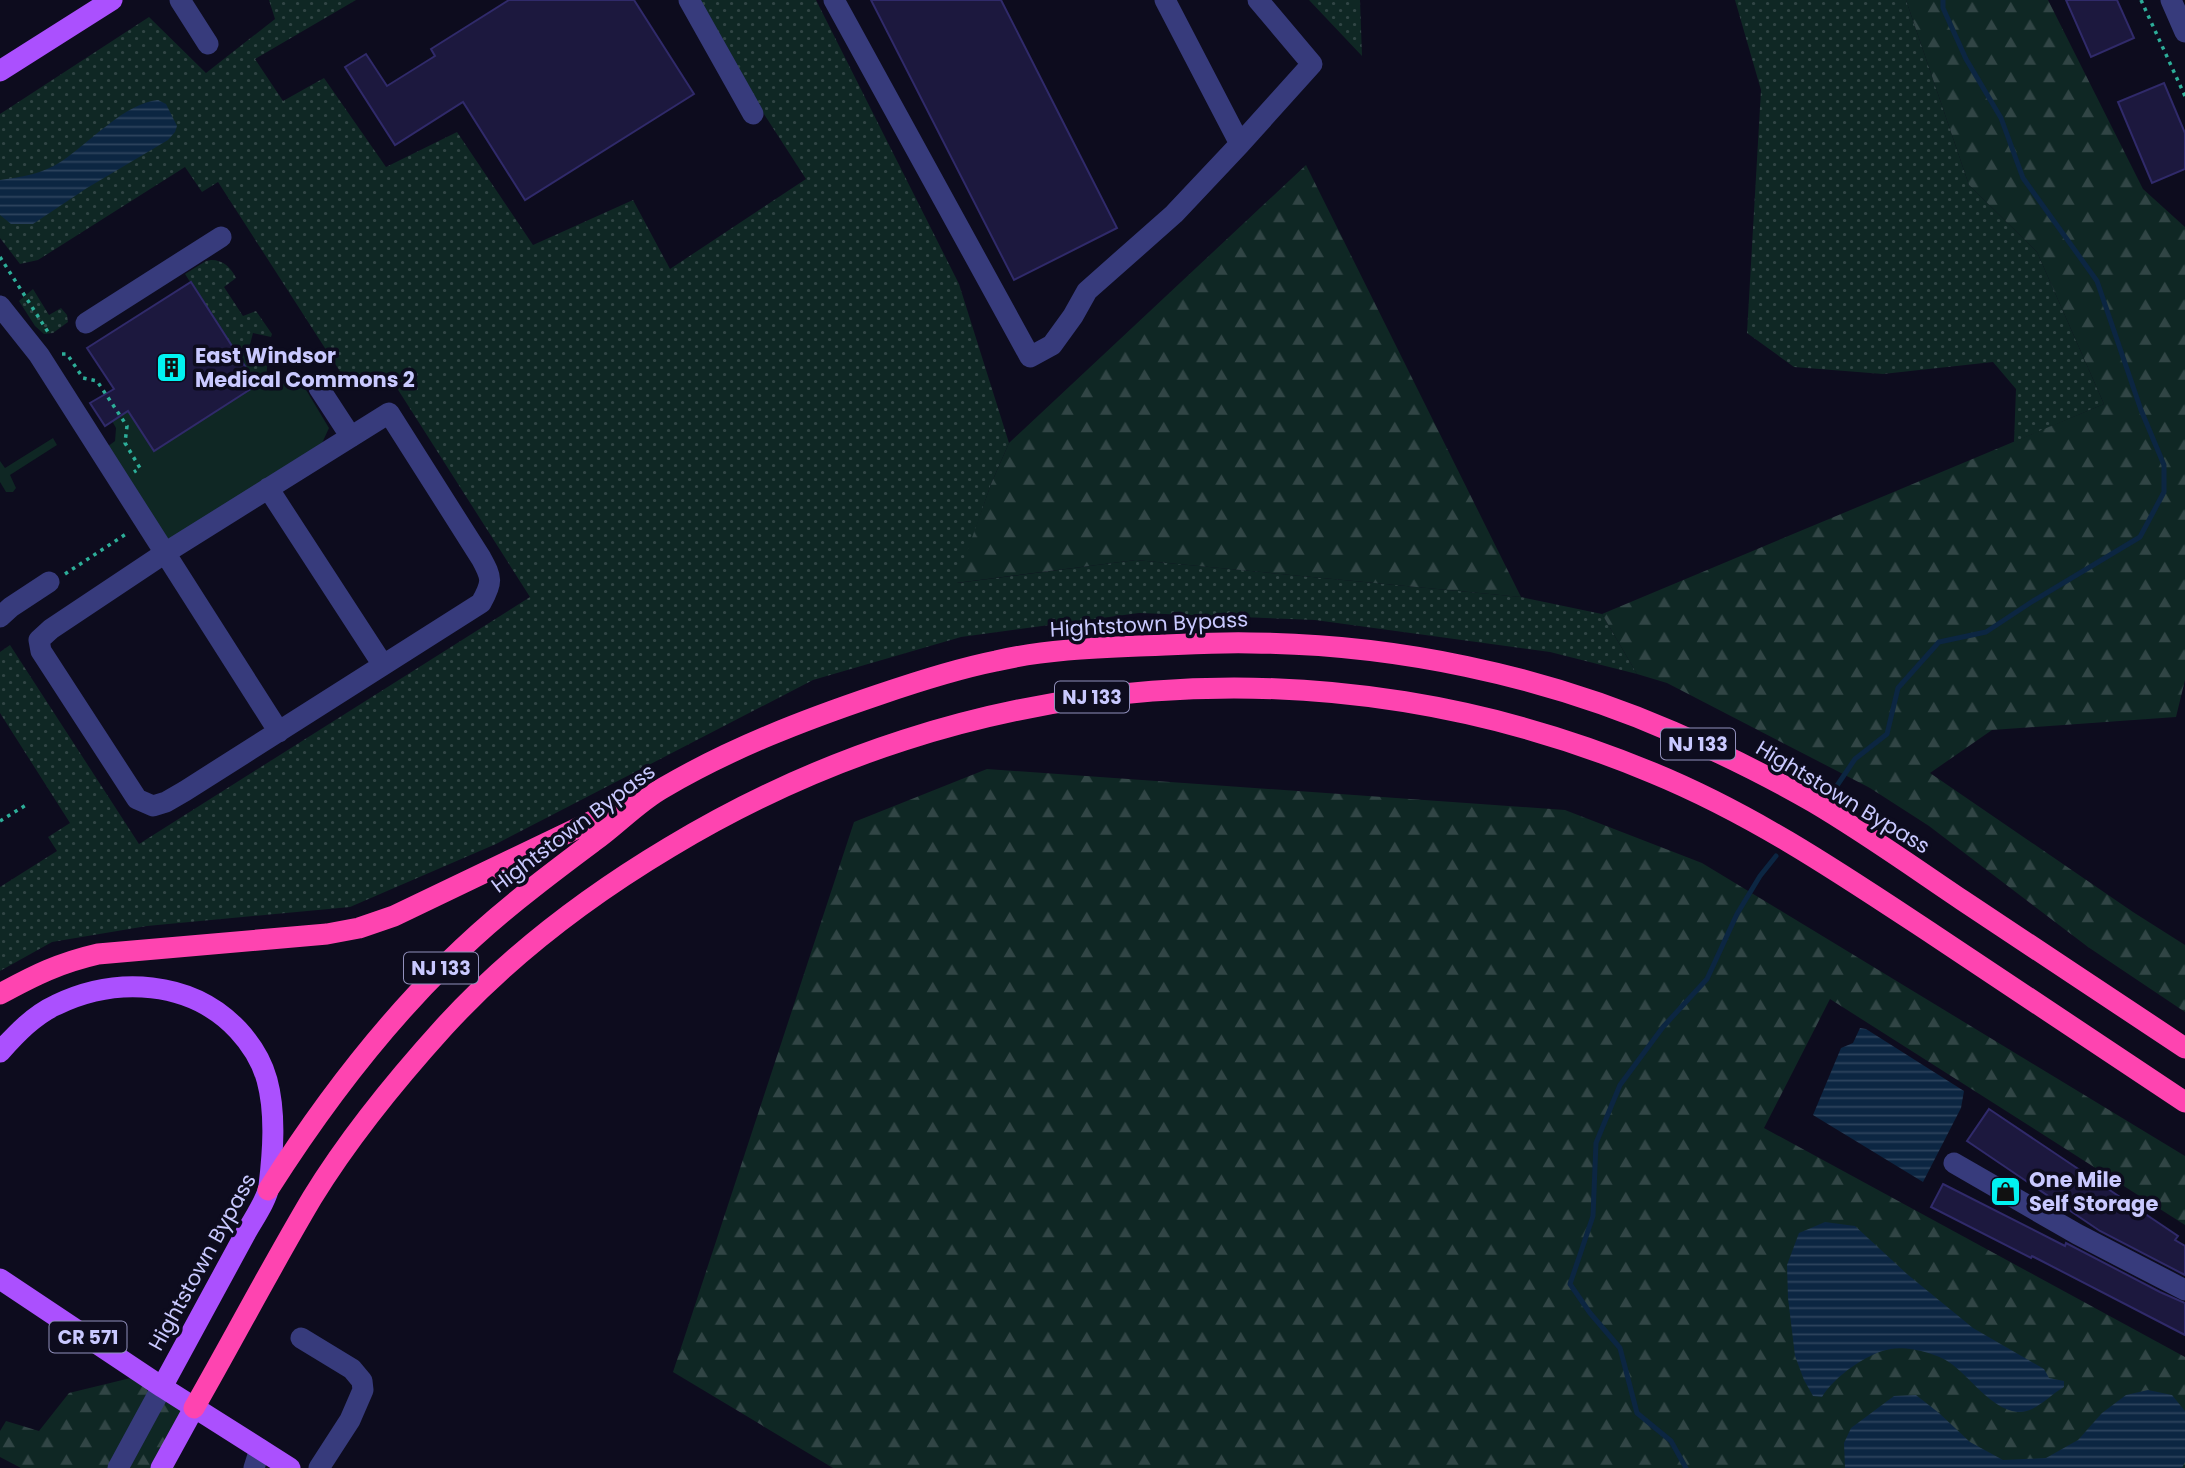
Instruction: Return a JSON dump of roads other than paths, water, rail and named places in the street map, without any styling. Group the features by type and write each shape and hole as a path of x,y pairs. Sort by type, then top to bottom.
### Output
{"highway":[{"name":"Hightstown Bypass","path":"268,1190 345,1077 395,1017 448,961 536,884 659,790 742,748 814,716 914,683 997,660 1075,648 1209,643 1334,647 1412,657 1527,682 1593,702 1669,731 1745,765 1816,804 2185,1048"},
{"name":"NJ 133","path":"194,1408 313,1196 354,1135 400,1077 449,1022 530,946 588,900 647,860 712,821 779,788 831,765 902,739 1011,710 1086,698 1161,690 1236,687 1324,692 1460,712 1533,730 1597,751 1706,796 1810,853 2185,1102"},
{"path":"0,994 41,971 98,954 327,934 359,928 394,916 659,790"}],"main road":[{"path":"2,67 113,0"},
{"path":"0,1052 34,1018 79,995 105,989 140,986 174,991 197,999 215,1010 246,1039 267,1078 273,1142 268,1190"},
{"name":"Hightstown Bypass","path":"162,1387 268,1190"},
{"path":"0,1261 7,1283"},
{"name":"CR 571","path":"7,1283 194,1408 257,1459 290,1468"},
{"path":"161,1468 194,1408"}],"street":[{"path":"180,0 208,44"},
{"path":"689,0 753,114"},
{"path":"834,0 1030,357 1052,345 1073,316 1087,290 1165,223 1312,64 1258,0"},
{"path":"1165,0 1240,144"},
{"path":"2171,0 2185,32"},
{"path":"86,323 221,237"},
{"path":"0,306 39,355 279,732"},
{"path":"319,388 351,437"},
{"path":"389,413 490,575 490,587 481,603 166,802 153,806 137,799 40,651 39,640 51,629 165,553 351,437 389,413"},
{"path":"268,488 383,665"},
{"path":"0,617 11,607 59,582"},
{"path":"1954,1163 2077,1234 2185,1290"},
{"path":"301,1338 352,1369 362,1381 363,1390 350,1420 319,1468"},
{"path":"118,1468 162,1387"}],"water":[{"path":"158,100 166,104 177,126 168,140 33,224 11,224 0,215 0,180 32,174 55,165 120,116 133,108"},
{"path":"1860,1028 1866,1029 1964,1091 1961,1108 1923,1182 1813,1115 1841,1048 1853,1043"},
{"path":"1825,1222 1855,1226 1907,1274 1973,1328 2044,1369 2049,1378 2064,1381 2064,1387 2033,1408 2012,1411 1995,1403 1940,1357 1898,1348 1882,1351 1862,1360 1835,1381 1822,1397 1813,1396 1795,1356 1787,1265 1799,1233"},
{"path":"2148,1390 2172,1395 2185,1411 2185,1462 2182,1468 1845,1468 1844,1443 1851,1428 1894,1396 1916,1395 1970,1442 2003,1460 2046,1458 2078,1440 2102,1413 2126,1395"}],"waterway":[{"path":"1834,790 1855,759 1887,734 1898,688 1939,642 1986,632 2140,537 2164,492 2164,465 2141,410 2097,281 2023,178 2001,118 1966,59 1943,8 1943,0"},
{"path":"1686,1468 1671,1441 1637,1413 1620,1348 1570,1284 1593,1216 1596,1143 1620,1085 1663,1027 1707,979 1737,914 1760,876 1776,856"}],"place":[{"name":"East Windsor Medical Commons 2","path":"172,367"},
{"name":"One Mile Self Storage","path":"2006,1191"}]}
